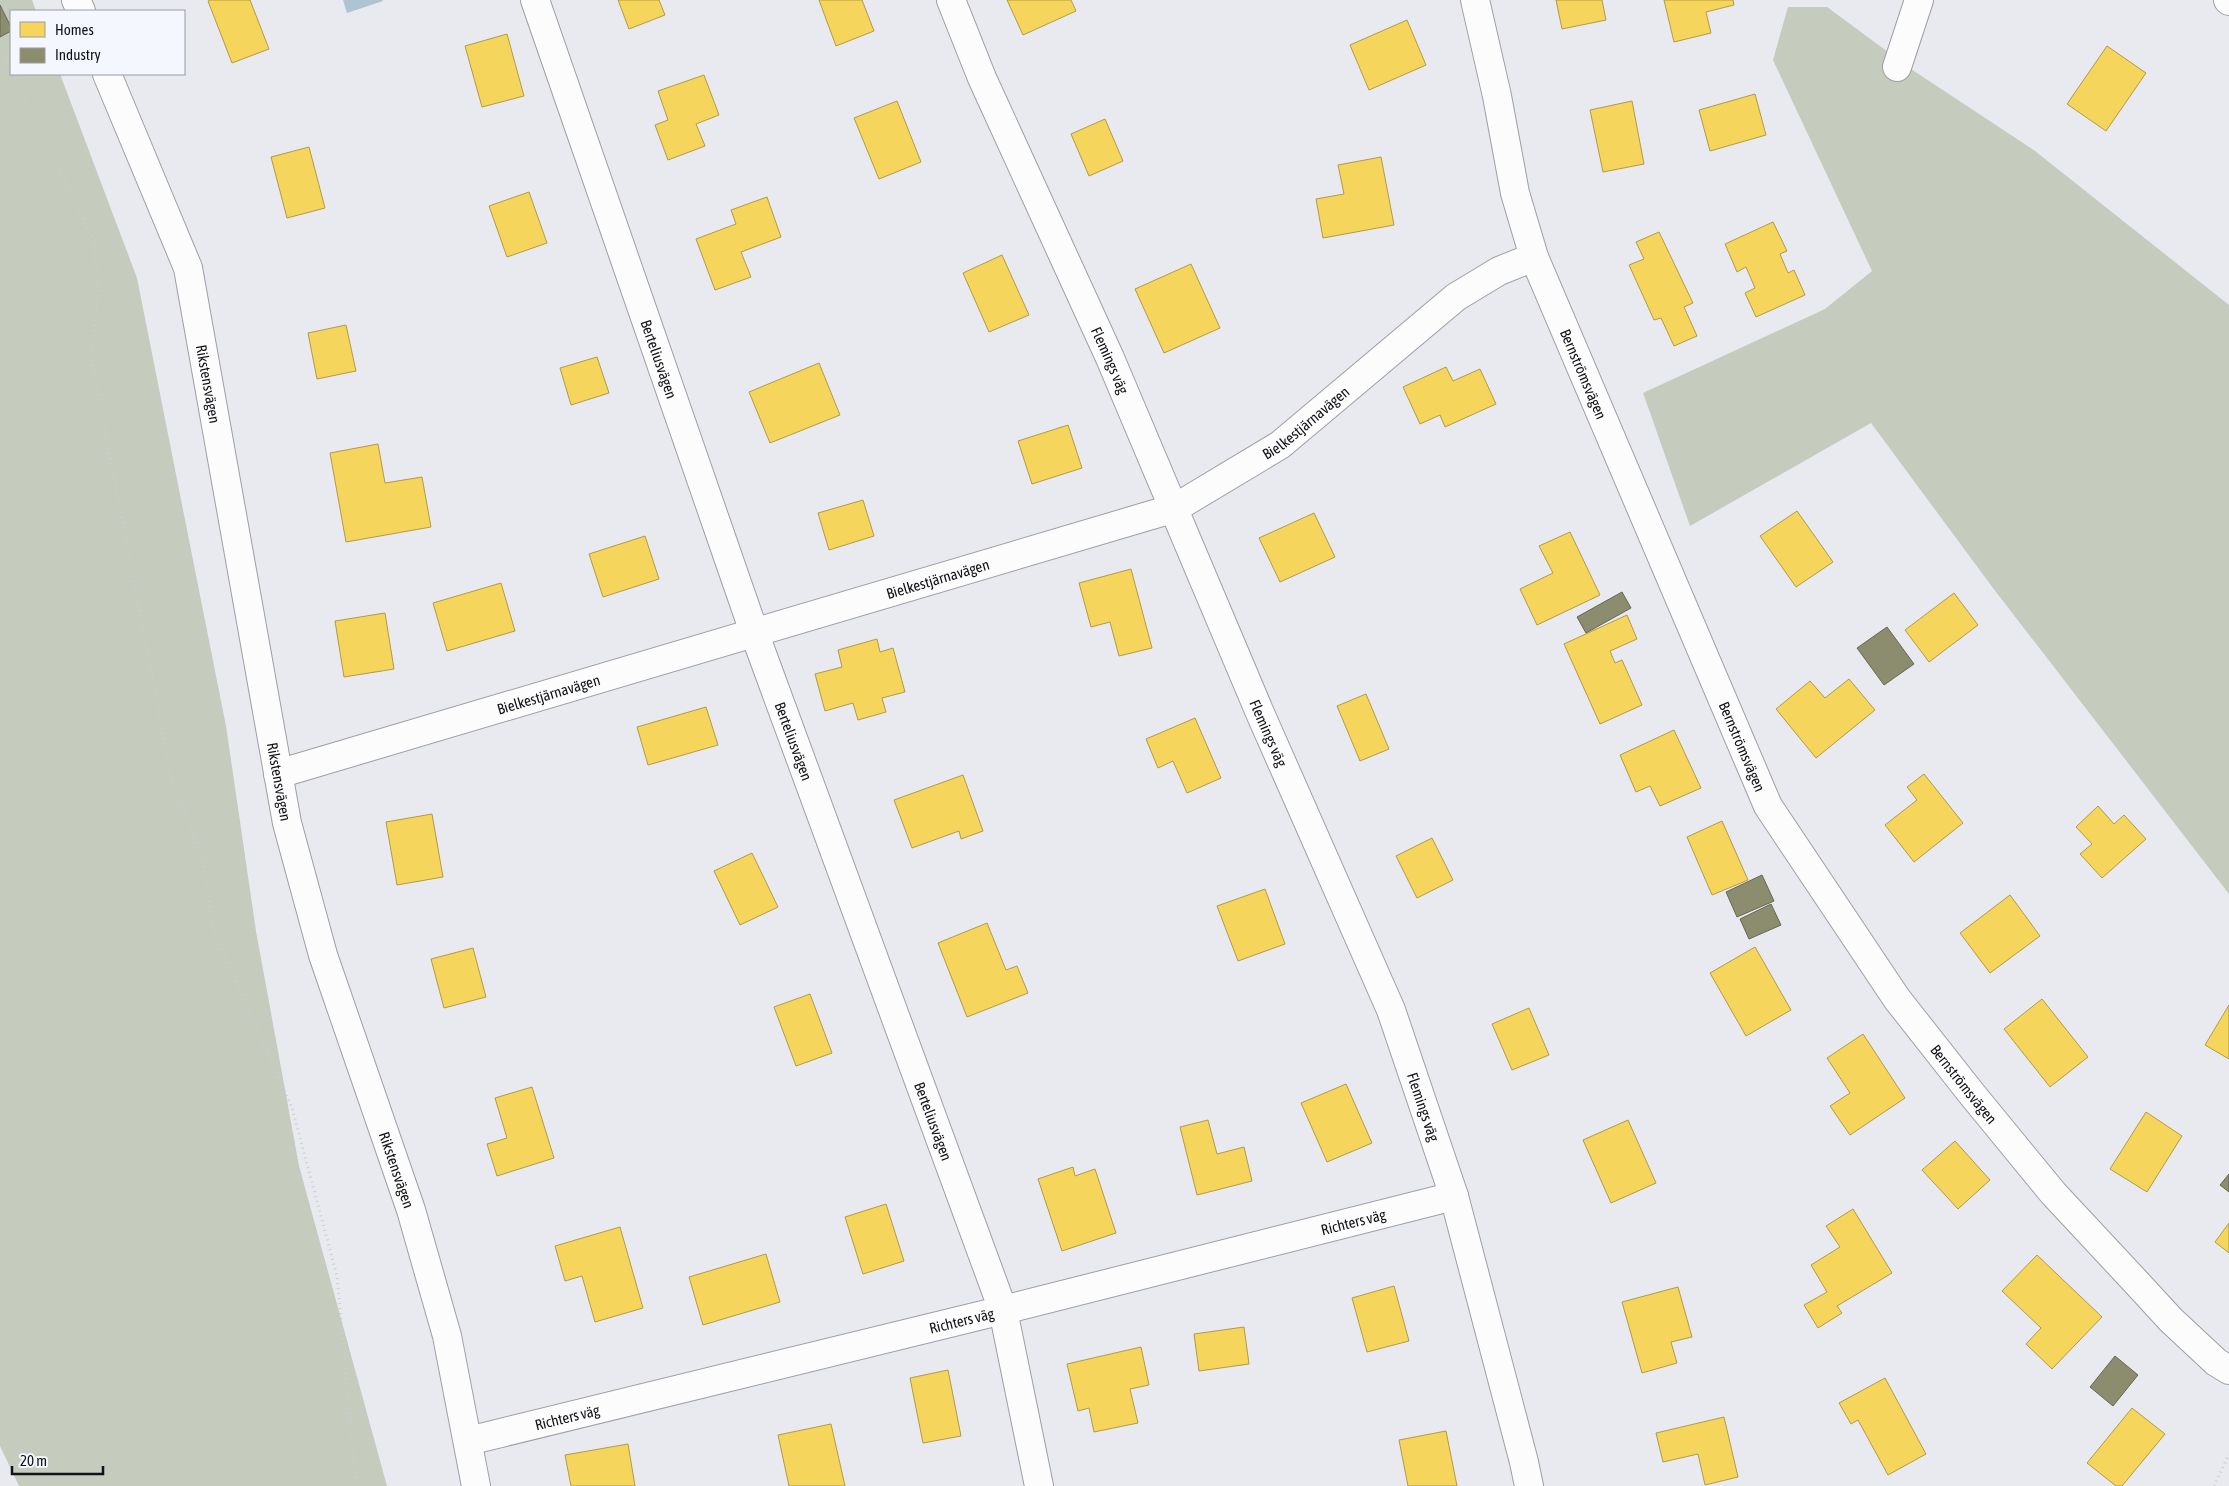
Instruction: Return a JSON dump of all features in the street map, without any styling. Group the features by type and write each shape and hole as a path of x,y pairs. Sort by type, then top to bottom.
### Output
{"street":[{"name":"Berteliusvägen","path":"535,0 754,632 1003,1310 1039,1486"},
{"name":"Flemings väg","path":"951,0 982,78 1110,358 1260,713 1390,1010 1454,1196 1529,1486"},
{"name":"Bernströmsvägen","path":"1476,0 1497,96 1515,193 1534,257 1768,806 1897,999 1971,1093 2053,1193 2171,1320 2216,1362 2229,1370"},
{"path":"1897,67 1919,0"},
{"name":"Rikstensvägen","path":"107,75 188,268 287,823 323,955 411,1210 444,1327 476,1486"},
{"name":"Bielkestjärnavägen","path":"278,774 1175,508 1280,444 1456,297 1499,271 1534,257"},
{"name":"Richters väg","path":"468,1440 1003,1310 1454,1196"}],"path":[{"path":"0,55 4,57 10,68"},
{"path":"13,75 94,240 99,289 91,358 172,780 203,860 214,931 292,1108 336,1276 354,1462 359,1486"},
{"path":"2214,1486 2229,1454"}],"shaded area":[{"path":"0,0 32,0 36,10 10,10 10,75 60,75 137,278 226,726 256,931 299,1166 387,1486 19,1486 0,1446"},
{"path":"1788,7 1827,7 1911,69 2035,151 2229,305 2229,894 1993,588 1871,423 1690,526 1643,393 1825,309 1872,271 1773,60"}],"water":[{"path":"343,0 382,0 383,1 347,13"}],"building: Homes":[{"path":"250,0 269,49 232,63 208,1"},
{"path":"618,0 659,0 665,15 629,29"},
{"path":"819,0 862,0 874,31 836,46"},
{"path":"1007,0 1071,0 1076,11 1023,35"},
{"path":"1556,0 1602,0 1606,20 1562,29"},
{"path":"1664,0 1733,0 1734,5 1706,12 1711,33 1674,42"},
{"path":"1407,20 1426,65 1369,90 1350,45"},
{"path":"507,34 524,96 482,107 465,46"},
{"path":"2107,46 2146,73 2106,131 2067,104"},
{"path":"704,75 719,115 696,124 705,146 668,160 655,125 668,120 658,91"},
{"path":"1755,94 1766,135 1710,151 1699,110"},
{"path":"897,101 921,162 879,179 854,118"},
{"path":"1632,101 1644,164 1603,172 1590,110"},
{"path":"1105,119 1123,161 1089,176 1071,134"},
{"path":"309,147 325,208 287,218 271,157"},
{"path":"1381,157 1394,225 1323,238 1316,199 1344,194 1338,165"},
{"path":"529,192 547,243 507,257 489,206"},
{"path":"767,197 781,237 741,252 751,277 715,290 696,239 736,224 731,210"},
{"path":"1773,222 1787,251 1780,254 1788,273 1794,270 1805,295 1756,317 1745,293 1755,288 1746,267 1737,272 1725,244"},
{"path":"1659,232 1693,303 1684,307 1697,336 1674,346 1661,318 1654,320 1629,265 1644,259 1636,242"},
{"path":"1002,255 1029,315 989,332 963,273"},
{"path":"1191,264 1220,328 1164,353 1135,289"},
{"path":"346,325 356,371 317,379 308,333"},
{"path":"597,357 609,393 571,405 560,368"},
{"path":"819,363 840,415 770,443 749,392"},
{"path":"1446,367 1453,381 1480,369 1496,404 1445,427 1440,415 1420,424 1403,387"},
{"path":"1068,425 1082,468 1032,484 1018,441"},
{"path":"378,444 385,483 422,477 431,527 346,542 330,453"},
{"path":"863,500 874,536 829,550 818,513"},
{"path":"1797,511 1833,562 1796,587 1760,536"},
{"path":"1314,513 1335,557 1280,582 1259,538"},
{"path":"1570,532 1600,595 1537,625 1520,589 1553,573 1539,546"},
{"path":"645,536 659,579 603,597 589,554"},
{"path":"1131,569 1152,648 1119,656 1110,622 1091,627 1079,583"},
{"path":"501,583 515,631 447,651 433,603"},
{"path":"1954,593 1978,625 1929,662 1905,630"},
{"path":"385,613 394,669 344,677 335,621"},
{"path":"1627,615 1637,639 1610,651 1615,663 1622,660 1642,705 1600,724 1564,644"},
{"path":"877,639 880,652 893,648 905,692 882,698 886,712 858,720 853,703 825,711 815,674 842,667 838,650"},
{"path":"1849,679 1875,710 1816,758 1776,709 1810,681 1825,698"},
{"path":"1366,694 1389,749 1360,761 1337,706"},
{"path":"706,707 718,745 648,765 637,727"},
{"path":"1195,718 1221,778 1187,793 1173,761 1158,768 1146,739"},
{"path":"1674,730 1701,788 1660,806 1650,786 1636,792 1620,755"},
{"path":"1924,774 1963,823 1914,862 1885,825 1917,800 1907,787"},
{"path":"963,775 983,831 961,839 959,831 912,848 894,800"},
{"path":"2098,806 2114,824 2124,815 2146,839 2102,878 2080,854 2092,844 2076,827"},
{"path":"432,814 443,877 397,885 386,822"},
{"path":"1722,821 1748,880 1712,895 1687,837"},
{"path":"1432,838 1453,880 1417,898 1396,856"},
{"path":"752,853 778,907 740,925 714,871"},
{"path":"1265,889 1285,944 1238,961 1217,906"},
{"path":"2010,895 2040,936 1990,973 1960,933"},
{"path":"987,923 1006,970 1017,966 1028,993 967,1017 938,943"},
{"path":"1755,947 1791,1010 1746,1036 1710,973"},
{"path":"473,948 486,997 444,1008 431,959"},
{"path":"810,994 832,1053 796,1066 774,1007"},
{"path":"2042,999 2088,1057 2050,1087 2004,1029"},
{"path":"2229,1005 2229,1059 2205,1045"},
{"path":"1529,1008 1549,1055 1512,1070 1492,1024"},
{"path":"1863,1034 1905,1098 1850,1135 1830,1106 1850,1093 1827,1058"},
{"path":"1346,1084 1372,1143 1327,1162 1301,1103"},
{"path":"532,1087 554,1158 497,1176 487,1144 507,1138 495,1098"},
{"path":"2146,1112 2182,1136 2147,1192 2110,1169"},
{"path":"1208,1120 1217,1154 1244,1147 1252,1181 1197,1195 1180,1127"},
{"path":"1628,1120 1656,1183 1611,1203 1583,1140"},
{"path":"1955,1141 1990,1180 1958,1209 1922,1170"},
{"path":"1073,1167 1075,1176 1095,1169 1116,1233 1062,1251 1038,1179"},
{"path":"886,1204 904,1261 863,1274 845,1217"},
{"path":"1853,1209 1892,1273 1837,1306 1842,1313 1818,1328 1804,1305 1827,1292 1811,1265 1840,1247 1826,1226"},
{"path":"2229,1223 2229,1253 2215,1242"},
{"path":"620,1227 643,1308 595,1322 582,1276 565,1281 555,1246"},
{"path":"766,1254 780,1302 703,1325 689,1277"},
{"path":"2037,1255 2102,1317 2052,1369 2026,1344 2041,1328 2002,1291"},
{"path":"1394,1286 1409,1341 1367,1352 1352,1298"},
{"path":"1678,1287 1692,1337 1671,1342 1677,1363 1642,1373 1622,1302"},
{"path":"1244,1327 1249,1364 1199,1371 1194,1334"},
{"path":"1141,1347 1149,1385 1130,1389 1138,1423 1094,1432 1089,1408 1078,1411 1067,1364"},
{"path":"948,1370 961,1436 923,1443 910,1378"},
{"path":"1885,1378 1926,1454 1888,1475 1858,1420 1851,1424 1839,1403"},
{"path":"2132,1408 2165,1434 2122,1486 2116,1486 2087,1463"},
{"path":"1724,1417 1738,1477 1705,1485 1698,1454 1663,1462 1656,1433"},
{"path":"831,1424 845,1486 789,1486 778,1435"},
{"path":"1446,1431 1457,1486 1408,1486 1399,1440"},
{"path":"628,1444 635,1486 571,1486 565,1455"}],"building: Industry":[{"path":"0,5 10,25 10,32 0,37"},
{"path":"1622,592 1631,608 1586,633 1577,617"},
{"path":"1887,627 1914,664 1884,685 1857,648"},
{"path":"1762,875 1774,901 1737,917 1726,892"},
{"path":"1771,904 1781,925 1749,939 1740,919"},
{"path":"2229,1174 2229,1192 2220,1185"},
{"path":"2115,1356 2138,1375 2113,1406 2090,1387"}]}
